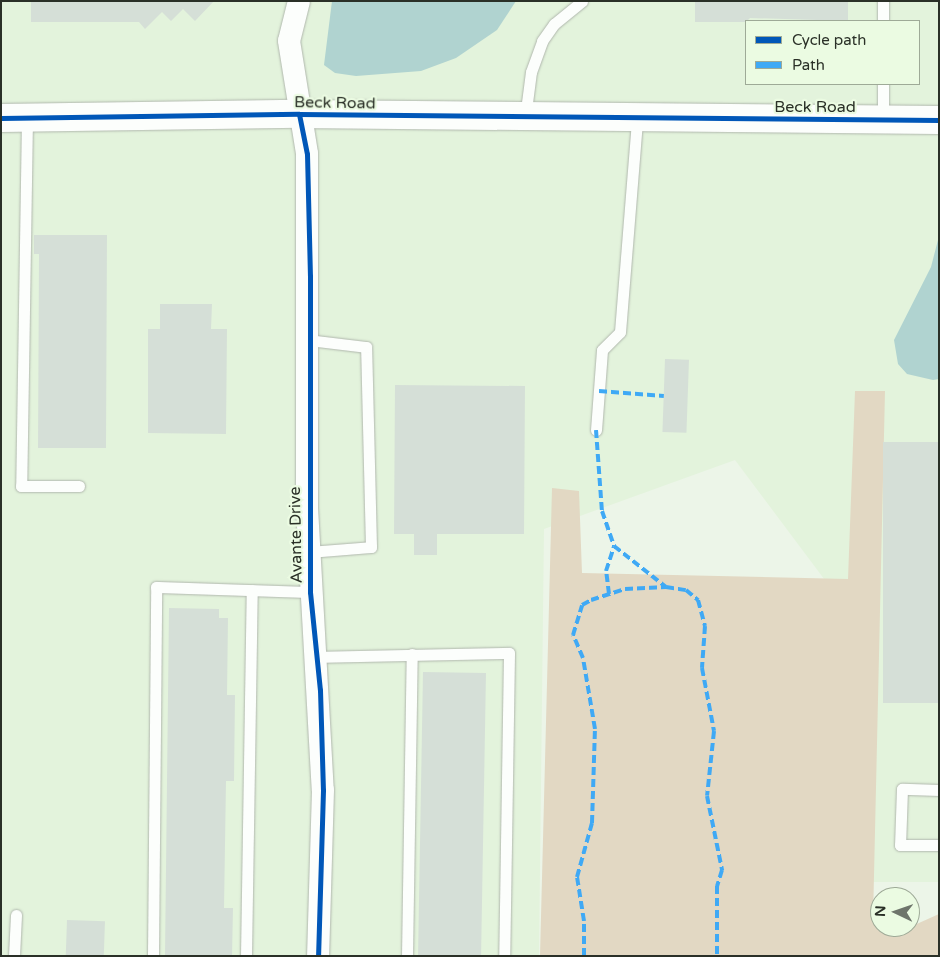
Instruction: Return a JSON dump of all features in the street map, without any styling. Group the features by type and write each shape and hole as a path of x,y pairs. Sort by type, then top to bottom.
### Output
{"street":[{"name":"Avante Drive","path":"299,1 288,42 307,154 308,552 317,657 323,790 318,956"},
{"name":"Beck Road","path":"14,118 299,114 524,119 939,120"}],"lane":[{"path":"524,119 531,72 542,41 554,24 582,1"},
{"path":"883,1 883,20"},
{"path":"883,85 883,120"},
{"path":"14,118 21,486 79,486"},
{"path":"596,430 602,350 620,332 637,119"},
{"path":"308,340 366,347 371,547 308,552"},
{"path":"153,956 156,587 310,592"},
{"path":"246,956 252,590"},
{"path":"317,657 508,653 504,956"},
{"path":"407,956 412,654"},
{"path":"939,790 902,789 900,845 939,845"},
{"path":"14,956 16,915"}],"shaded area":[{"path":"1,1 939,1 939,882 871,882 875,647 735,460 544,529 539,956 1,956"},
{"path":"855,391 885,391 874,887 870,887 870,937 920,937 920,923 939,914 939,956 540,956 552,488 579,491 582,573 848,579"}],"water":[{"path":"332,1 516,1 497,30 456,58 421,71 356,76 335,73 324,65"},
{"path":"939,236 939,379 933,380 907,374 898,364 894,340 931,267"}],"building":[{"path":"31,1 214,1 195,21 183,9 171,21 162,12 145,29 139,22 31,22"},
{"path":"695,1 848,1 848,20 750,18 745,20 745,22 695,22"},
{"path":"34,235 107,235 106,448 38,448 39,254 34,254"},
{"path":"160,304 212,304 211,329 227,329 226,434 148,433 148,329 160,329"},
{"path":"665,359 689,360 686,433 662,432"},
{"path":"395,385 525,386 524,534 437,534 437,555 414,555 414,534 394,534"},
{"path":"883,442 939,442 939,703 883,703"},
{"path":"169,608 219,609 219,618 228,618 227,695 235,695 234,781 226,781 224,908 233,908 232,956 165,956"},
{"path":"423,672 486,673 481,956 418,956"},
{"path":"67,920 105,921 104,956 66,956"}],"marked path":[{"path":"599,391 664,396"},
{"path":"596,430 602,511 614,546 666,587"},
{"path":"609,594 606,571 614,546"},
{"path":"584,956 584,921 577,877 592,823 595,729 583,658 573,635 582,605 591,600 625,589 666,587 686,590 698,600 705,626 702,668 714,731 707,796 722,870 717,886 717,956"}],"cycle path":[{"path":"299,114 307,154 310,276 310,592 320,690 323,790 318,956"},
{"path":"1,118 299,114 939,120"}]}
